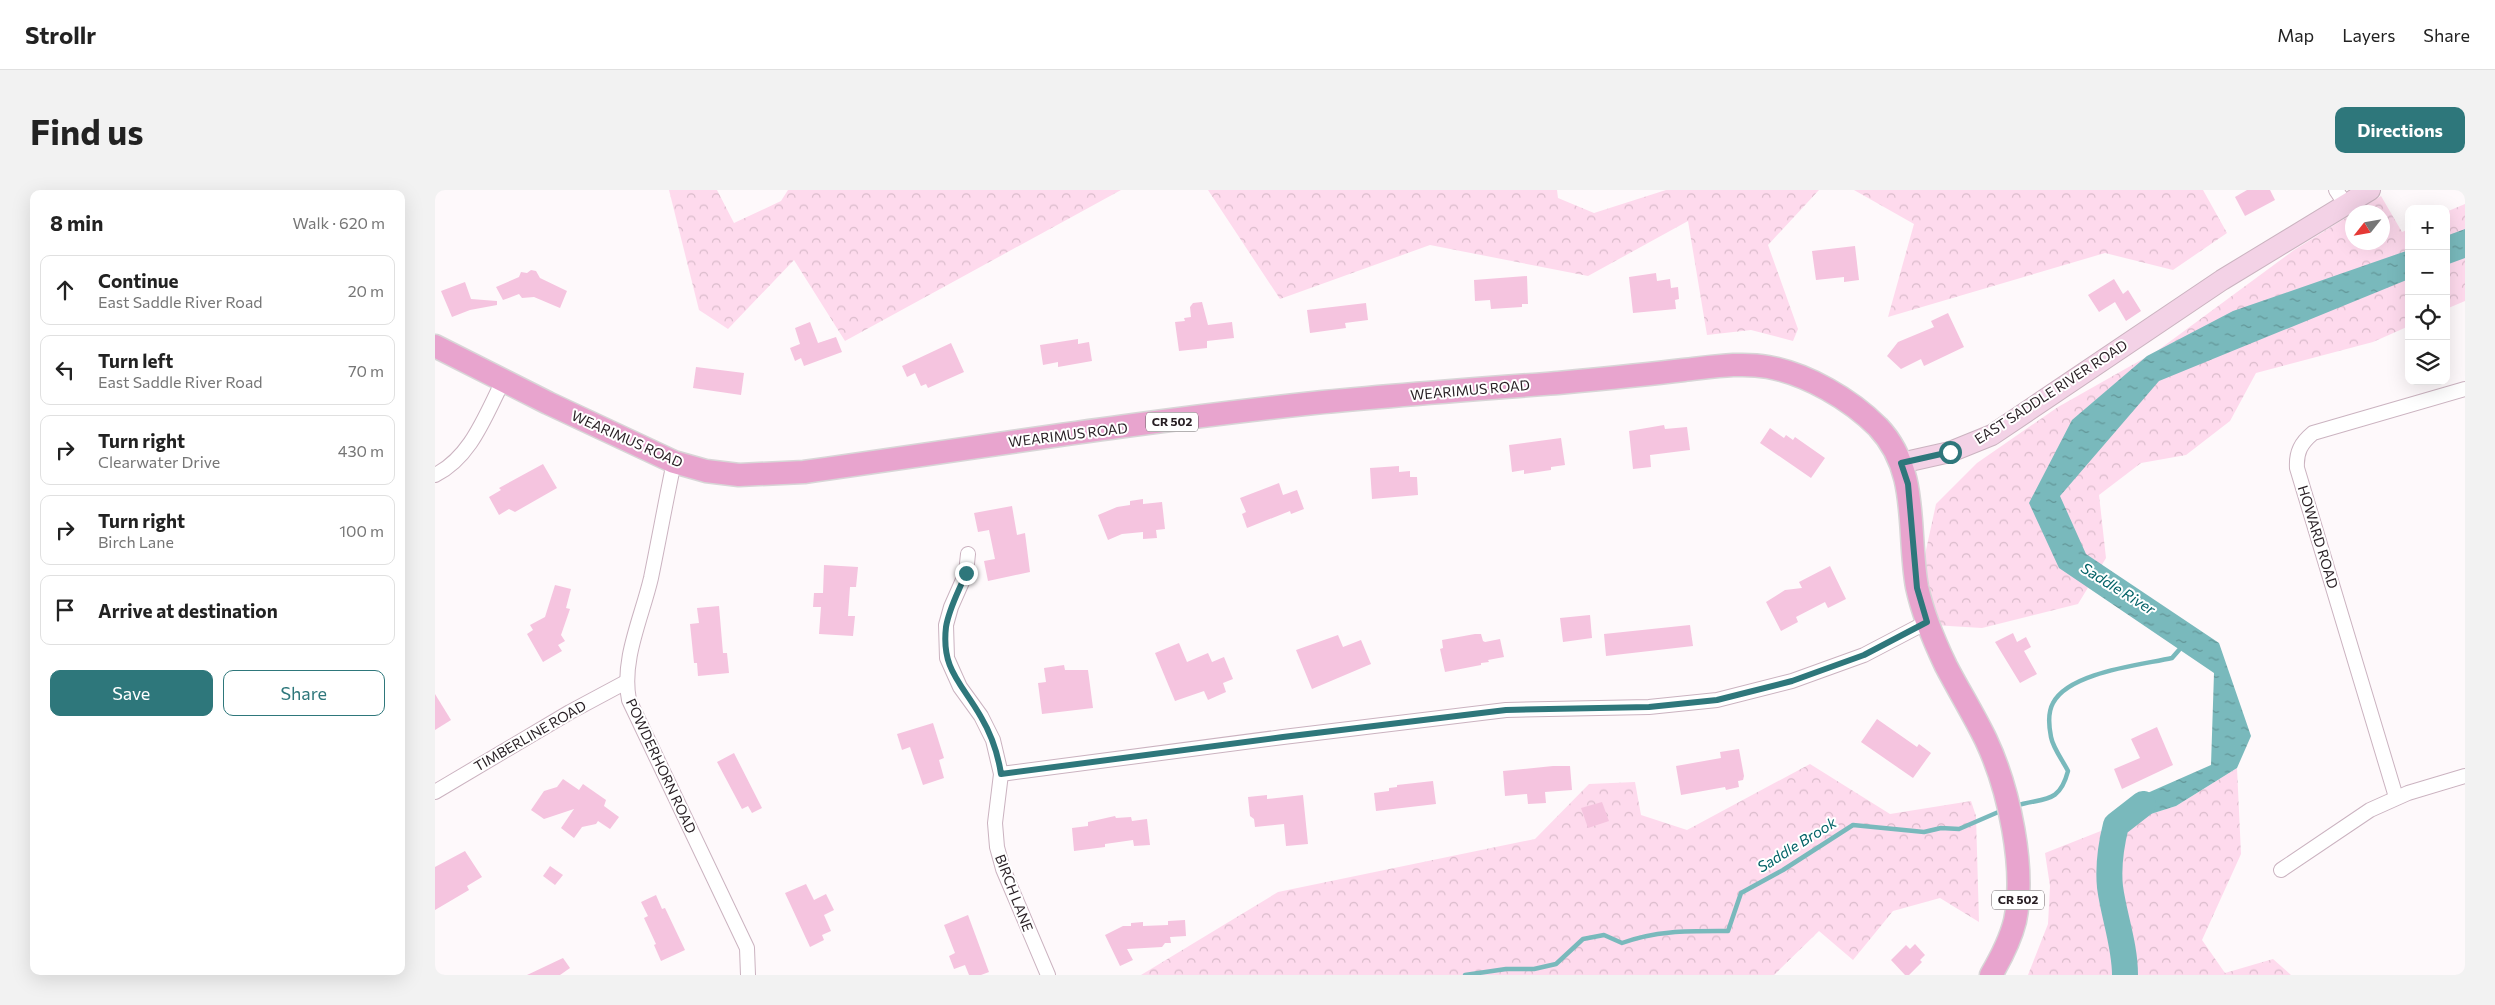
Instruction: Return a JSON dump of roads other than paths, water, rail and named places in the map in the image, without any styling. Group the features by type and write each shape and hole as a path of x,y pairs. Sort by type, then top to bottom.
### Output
{"main road":[{"name":"EAST SADDLE RIVER ROAD","path":"1901,463 1950,452 1992,435 2222,280 2341,197 2370,190"},
{"name":"WEARIMUS ROAD","path":"435,346 503,381 674,462 705,472 739,475 804,472 1311,404 1748,365 1782,370 1815,383 1829,391 1860,412 1879,429 1901,463"},
{"name":"CR 502","path":"1901,463 1908,484 1917,588 1927,622 1951,675 1987,743 2006,797 2010,819 2017,865 2018,903 2009,940 1991,975"}],"street":[{"path":"435,475 455,464 470,445 503,381"},
{"name":"HOWARD ROAD","path":"2396,797 2302,486 2296,458 2299,448 2313,433 2465,389"},
{"name":"POWDERHORN ROAD","path":"674,462 651,578 627,669 626,682 629,700 747,948 748,975"},
{"name":"BIRCH LANE","path":"968,554 966,573 951,607 946,625 947,658 960,688 981,716 993,740 1001,774 995,823 997,847 1003,869 1048,975"},
{"path":"1001,774 1293,735 1506,710 1649,707 1717,700 1792,681 1864,655 1927,622"},
{"name":"TIMBERLINE ROAD","path":"435,792 570,712 626,682"},
{"path":"2281,870 2370,810 2396,797 2465,776"}],"water":[{"path":"2465,229 2465,258 2450,264 2450,250 2450,235"},
{"path":"2405,251 2405,281 2159,381 2060,496 2086,554 2219,643 2251,736 2237,768 2176,806 2116,825 2127,802 2211,765 2214,673 2059,568 2029,503 2072,420 2147,356 2233,311"}],"waterway":[{"name":"Saddle Brook","path":"2015,806 2049,798 2060,790 2064,782 2068,771 2054,746 2049,724 2051,707 2061,692 2090,677 2125,667 2172,658 2179,650"},
{"name":"Saddle River","path":"2125,975 2125,964 2110,887 2110,856 2116,825 2143,804"},
{"name":"Saddle Brook","path":"1465,975 1506,969 1534,969 1556,964 1583,939 1604,935 1622,943 1661,933 1728,931 1741,893 1783,870 1853,825 1924,832 1941,828 1959,829 2003,810"}]}
